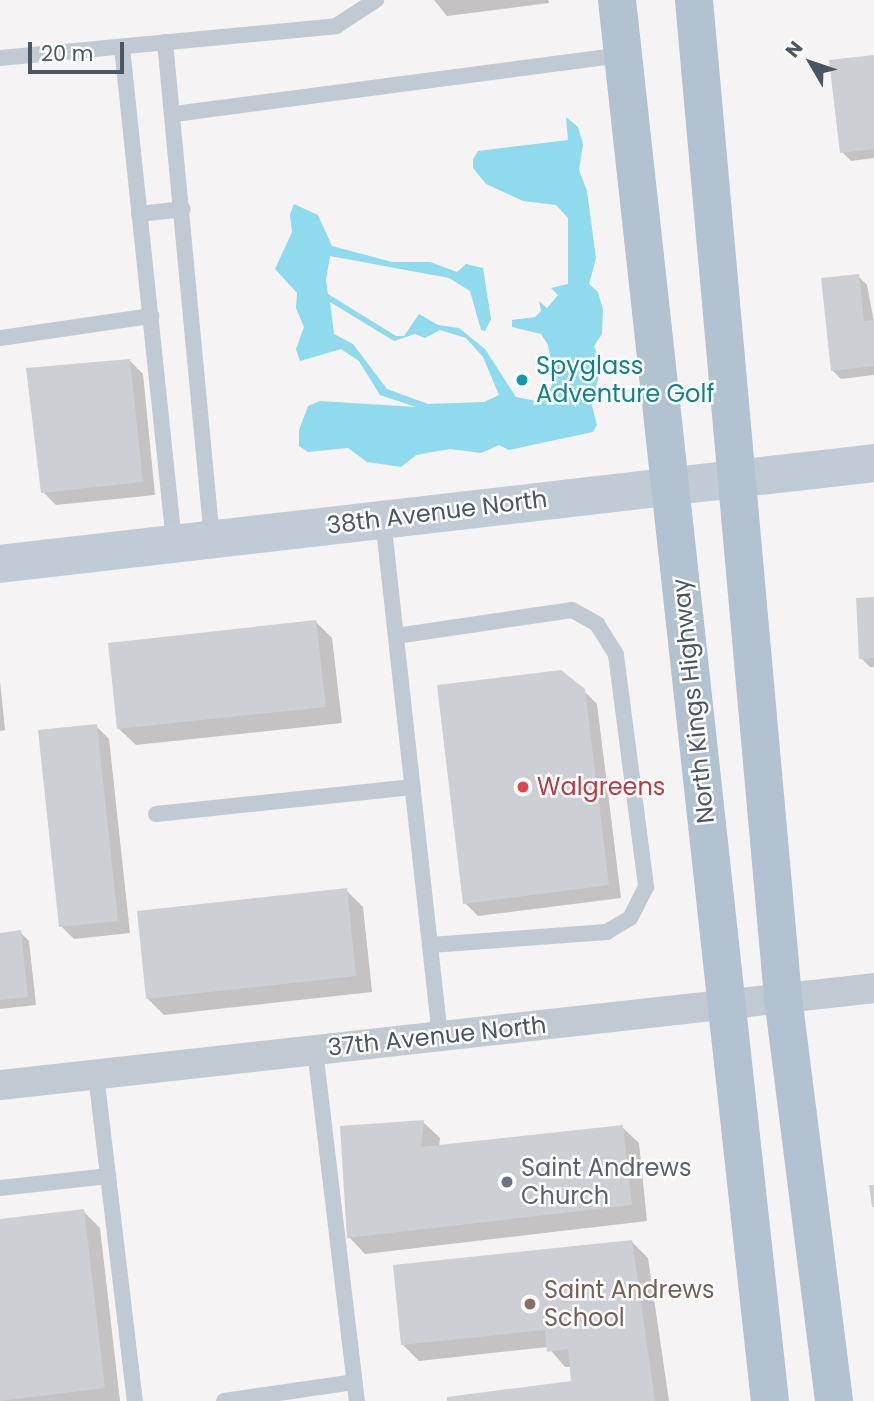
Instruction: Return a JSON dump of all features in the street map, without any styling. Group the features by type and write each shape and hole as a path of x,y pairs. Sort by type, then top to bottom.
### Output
{"main road":[{"name":"North Kings Highway","path":"617,0 770,1401"},
{"path":"694,0 739,475 783,997 834,1401"},
{"name":"38th Avenue North","path":"0,564 739,475 874,463"}],"street":[{"name":"37th Avenue North","path":"0,1085 874,988"}],"lane":[{"path":"0,58 336,26 376,0"},
{"path":"165,42 183,209 212,539"},
{"path":"122,47 174,543"},
{"path":"174,114 623,55"},
{"path":"139,214 183,209"},
{"path":"0,338 151,316"},
{"path":"383,518 440,1036"},
{"path":"396,636 572,610 597,624 616,655 646,887 630,918 607,932 430,945"},
{"path":"156,814 413,787"},
{"path":"315,1050 357,1401"},
{"path":"96,1074 135,1401"},
{"path":"0,1188 108,1176"},
{"path":"224,1401 354,1382"}],"water":[{"path":"566,117 578,127 583,144 579,170 587,191 596,258 589,284 598,292 603,310 602,334 594,346 601,366 592,406 597,425 593,432 509,450 499,445 481,453 450,449 416,455 401,467 367,462 348,448 308,452 299,446 299,430 308,406 320,401 416,407 380,395 359,361 341,349 300,361 296,349 304,327 296,308 297,293 275,269 292,232 290,214 294,204 318,215 332,246 392,262 430,262 457,272 466,264 483,268 491,319 485,331 481,330 470,291 449,278 330,256 326,280 328,294 396,336 404,336 419,314 438,325 459,328 485,349 516,397 541,402 548,397 554,377 548,345 541,334 512,327 512,320 535,317 541,311 539,301 547,308 558,295 551,288 568,284 568,218 556,205 523,201 486,184 473,168 473,159 478,151 568,140","holes":["330,302 394,341 415,334 425,338 440,330 466,338 483,357 499,395 484,402 428,404 387,389 353,344 334,334"]}],"building":[{"path":"874,55 874,149 840,153 829,60"},
{"path":"859,274 864,321 874,320 874,366 831,371 821,278"},
{"path":"130,359 143,482 41,493 26,368"},
{"path":"874,597 874,658 859,659 856,598"},
{"path":"316,620 326,707 117,729 108,643"},
{"name":"Walgreens","path":"561,670 585,689 609,885 463,904 437,685"},
{"path":"97,724 118,921 59,927 38,730"},
{"path":"347,888 356,976 146,999 137,911"},
{"path":"21,930 28,997 0,1000 0,933"},
{"path":"424,1120 421,1147 623,1125 632,1205 347,1238 340,1126"},
{"path":"869,1185 874,1185 874,1207 872,1207"},
{"path":"84,1209 105,1388 0,1401 0,1219"},
{"path":"632,1240 655,1401 447,1401 447,1397 571,1381 568,1349 547,1352 545,1330 401,1345 393,1265"}],"place":[{"name":"Spyglass Adventure Golf","path":"522,380"},
{"name":"Walgreens","path":"523,787"},
{"name":"Saint Andrews Church","path":"507,1182"},
{"name":"Saint Andrews School","path":"530,1304"}]}
